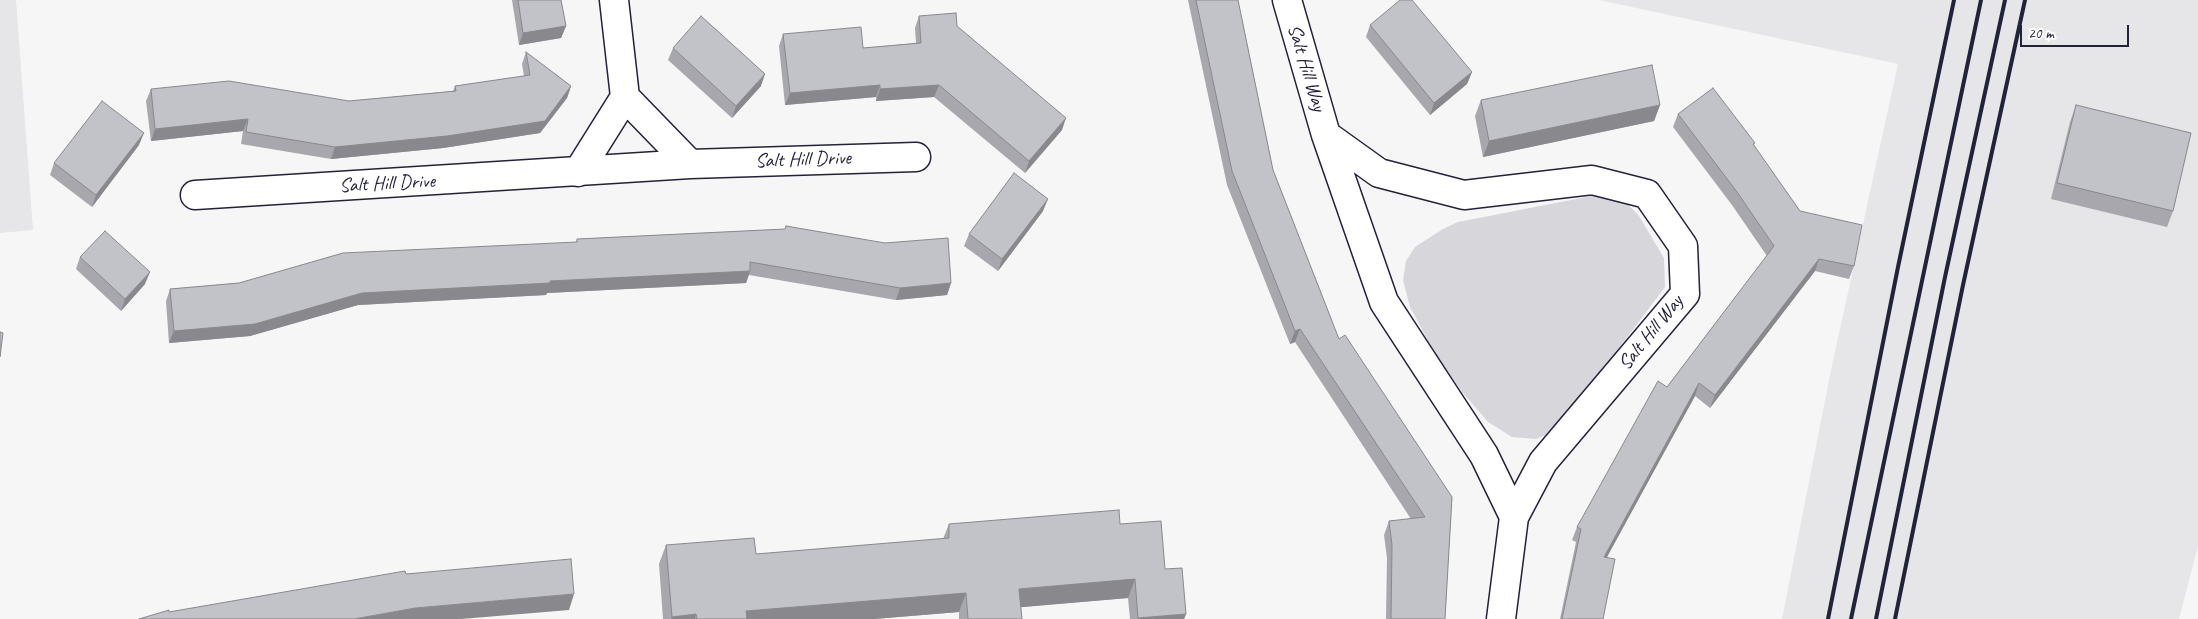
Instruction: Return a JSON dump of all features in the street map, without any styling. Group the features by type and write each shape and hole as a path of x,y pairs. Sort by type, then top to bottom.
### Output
{"street":[{"path":"614,0 625,97 690,164"},
{"name":"Salt Hill Way","path":"1287,0 1326,135 1384,302 1484,455 1514,517"},
{"path":"578,172 625,97"},
{"name":"Salt Hill Way","path":"1326,135 1379,173 1464,195 1592,180 1647,194 1683,246 1685,294 1543,462 1514,517 1501,619"},
{"name":"Salt Hill Drive","path":"196,195 690,164 916,157"}],"shaded area":[{"path":"0,0 16,0 33,230 0,233"},
{"path":"1599,0 2198,0 2198,546 2179,619 1782,619 1831,370 1898,64"},
{"path":"1607,193 1623,199 1639,216 1664,258 1665,287 1570,413 1551,433 1536,439 1512,437 1488,422 1463,393 1433,350 1410,307 1403,280 1406,261 1415,247 1458,222"}],"building":[{"path":"518,0 561,0 566,26 523,33"},
{"path":"1196,0 1238,0 1273,170 1339,339 1345,335 1452,497 1445,619 1391,619 1392,545 1389,521 1425,517 1300,329 1295,331 1232,171"},
{"path":"1400,0 1412,0 1472,72 1434,103 1370,25"},
{"path":"956,13 957,26 1066,118 1029,161 939,85 880,89 880,85 790,93 783,34 861,27 863,48 921,43 919,16"},
{"path":"701,16 765,74 736,106 673,48"},
{"path":"526,52 571,86 545,121 447,136 335,147 246,132 248,119 155,129 151,89 229,81 349,101 456,91 455,86 530,75"},
{"path":"1652,65 1660,105 1489,141 1481,100"},
{"path":"1713,88 1755,143 1753,144 1800,211 1862,225 1854,266 1819,259 1715,395 1699,383 1604,557 1615,559 1603,619 1562,619 1581,529 1577,527 1658,381 1667,387 1774,246 1737,192 1678,114"},
{"path":"102,101 144,133 96,195 54,163"},
{"path":"2076,105 2191,133 2173,211 2057,183"},
{"path":"1014,173 1048,199 1002,259 969,234"},
{"path":"786,226 885,243 948,238 951,283 900,288 750,262 750,271 362,293 255,324 174,331 170,289 239,283 343,253 577,242 577,239 785,229"},
{"path":"105,231 150,272 125,299 80,257"},
{"path":"0,332 3,333 0,357"},
{"path":"1119,510 1120,524 1161,521 1165,569 1182,568 1186,614 1138,618 1135,579 1019,589 1022,619 968,619 966,593 746,611 747,619 697,619 696,614 672,617 666,545 754,538 756,554 949,538 949,524"},
{"path":"571,559 574,594 415,608 354,619 139,619 169,610 169,612 405,571 406,574"}],"railway":[{"path":"1828,619 1898,267 1954,0"},
{"path":"1851,619 1981,0"},
{"path":"1876,619 1945,277 2005,0"},
{"path":"1895,619 1963,285 2025,0"}]}
